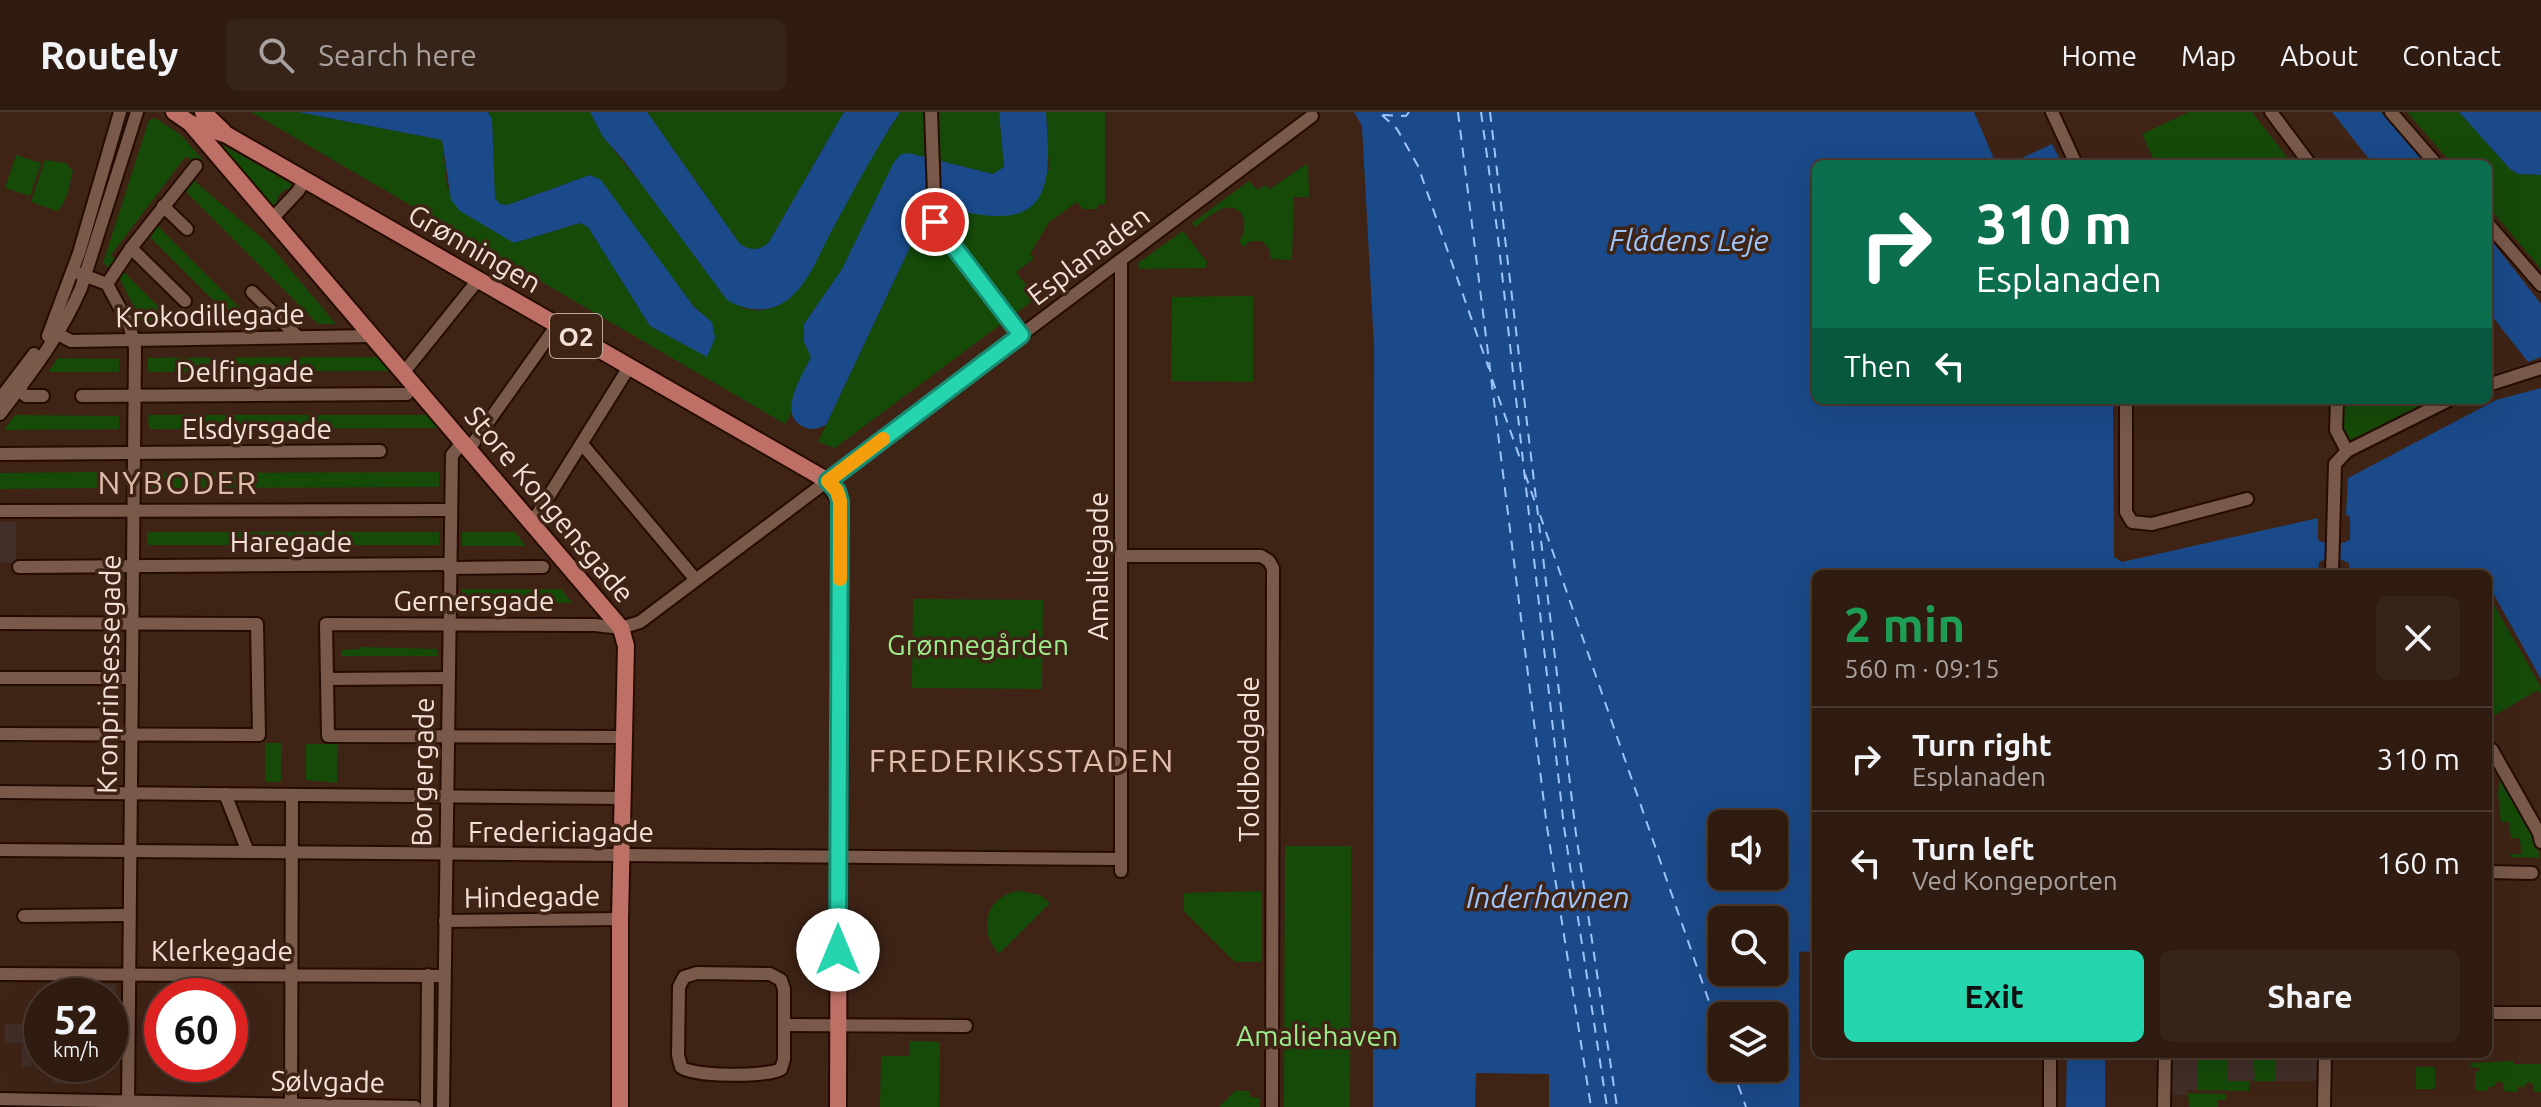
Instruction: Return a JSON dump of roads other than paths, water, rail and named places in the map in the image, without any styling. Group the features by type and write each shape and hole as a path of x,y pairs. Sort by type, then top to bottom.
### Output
{"main road":[{"name":"Grønningen","path":"174,112 197,117 828,481"},
{"name":"Store Kongensgade","path":"197,117 272,219 621,628 626,646 620,919 620,1107"},
{"path":"828,481 837,491 840,501 838,1107"}],"street":[{"path":"79,272 120,112"},
{"path":"0,414 55,332 137,112"},
{"path":"931,112 935,222 1021,335"},
{"path":"2271,112 2307,160"},
{"path":"2391,112 2433,160"},
{"path":"2055,113 2074,160"},
{"name":"Esplanaden","path":"621,628 640,622 1312,116"},
{"path":"79,272 107,284 131,248 196,166"},
{"path":"272,219 305,180"},
{"path":"163,206 187,229"},
{"path":"2492,229 2541,285"},
{"path":"131,248 185,301"},
{"name":"Amaliegade","path":"1121,260 1121,865"},
{"path":"404,372 478,280"},
{"name":"Kronprinsessegade","path":"107,284 133,338 127,1104"},
{"path":"252,292 298,337"},
{"name":"Borgergade","path":"443,1107 452,455 466,445 557,325"},
{"path":"0,399 55,332"},
{"name":"Krokodillegade","path":"55,332 71,341 121,342 133,338 373,336"},
{"path":"532,523 629,367"},
{"path":"2492,384 2541,368"},
{"path":"18,390 26,396 43,396"},
{"name":"Delfingade","path":"82,396 407,394"},
{"path":"2126,404 2126,512 2132,522 2152,524 2247,499"},
{"path":"2337,404 2336,430 2347,451"},
{"path":"2332,568 2335,464 2347,451 2441,404"},
{"path":"582,444 696,580"},
{"name":"Elsdyrsgade","path":"0,454 380,451"},
{"path":"0,511 451,510"},
{"name":"Toldbodgade","path":"1122,556 1261,556 1273,568 1272,1107"},
{"name":"Haregade","path":"19,567 543,567"},
{"path":"0,623 257,624 259,735 0,734"},
{"name":"Gernersgade","path":"327,679 326,624 595,625 621,628"},
{"path":"0,678 132,678"},
{"path":"447,678 327,679 328,736 624,737"},
{"path":"2492,754 2539,833 2541,842"},
{"path":"0,792 623,798"},
{"path":"225,794 248,852"},
{"path":"291,1106 292,795"},
{"name":"Fredericiagade","path":"0,850 839,857 1121,865"},
{"path":"2492,872 2532,873"},
{"path":"24,916 129,915"},
{"name":"Hindegade","path":"445,921 620,919"},
{"name":"Klerkegade","path":"0,974 444,976"},
{"path":"691,974 770,974 778,977 784,989 784,1025 784,1059 778,1071 768,1074 689,1073 681,1067 678,1055 680,982 691,974"},
{"path":"427,1107 428,975"},
{"path":"2492,1013 2541,1013"},
{"path":"784,1025 966,1026"},
{"path":"2050,1058 2050,1106"},
{"path":"2164,1107 2165,1058"},
{"path":"2324,1107 2325,1058"},
{"name":"Sølvgade","path":"0,1099 127,1104 415,1107"}],"water":[{"path":"298,112 488,112 492,119 495,198 500,204 507,205 590,175 601,180 694,307 712,322 715,338 707,357 650,326 588,227 580,223 514,243 460,211 451,200 442,140"},
{"path":"590,112 647,112 740,244 755,249 769,242 844,112 900,112 803,283 782,303 759,310 727,300 603,137"},
{"path":"999,112 1046,112 1048,164 1040,195 1031,206 1017,214 989,216 930,207 921,215 920,226 826,425 814,429 802,426 795,420 792,403 811,357 804,342 804,324 842,269 894,162 901,154 909,153 993,174 1004,167"},
{"path":"1354,112 1974,112 1994,160 1812,160 1812,404 2113,404 2114,557 2122,562 2318,518 2318,540 2334,544 2350,540 2350,516 2346,515 2348,478 2496,400 2541,388 2541,679 2492,593 2492,570 2349,570 2349,563 2326,559 2319,562 2318,570 1812,570 1812,951 1799,952 1799,1107 1549,1107 1549,1074 1476,1073 1475,1107 1373,1107 1374,346 1362,126"},
{"path":"2332,112 2381,112 2423,160 2370,160"},
{"path":"2459,112 2541,112 2541,175 2518,174 2510,169"},
{"path":"2052,144 2060,160 2018,160"},
{"path":"2492,241 2541,304 2541,357 2528,362 2492,316"},
{"path":"2067,1058 2105,1058 2105,1107 2066,1107"}],"district":[{"name":"NYBODER","path":"178,482"},
{"name":"FREDERIKSSTADEN","path":"1022,760"}],"water label":[{"name":"Flådens Leje","path":"1689,240"},
{"name":"Inderhavnen","path":"1548,897"}],"park label":[{"name":"Grønnegården","path":"978,644"},
{"name":"Amaliehaven","path":"1317,1035"}]}
